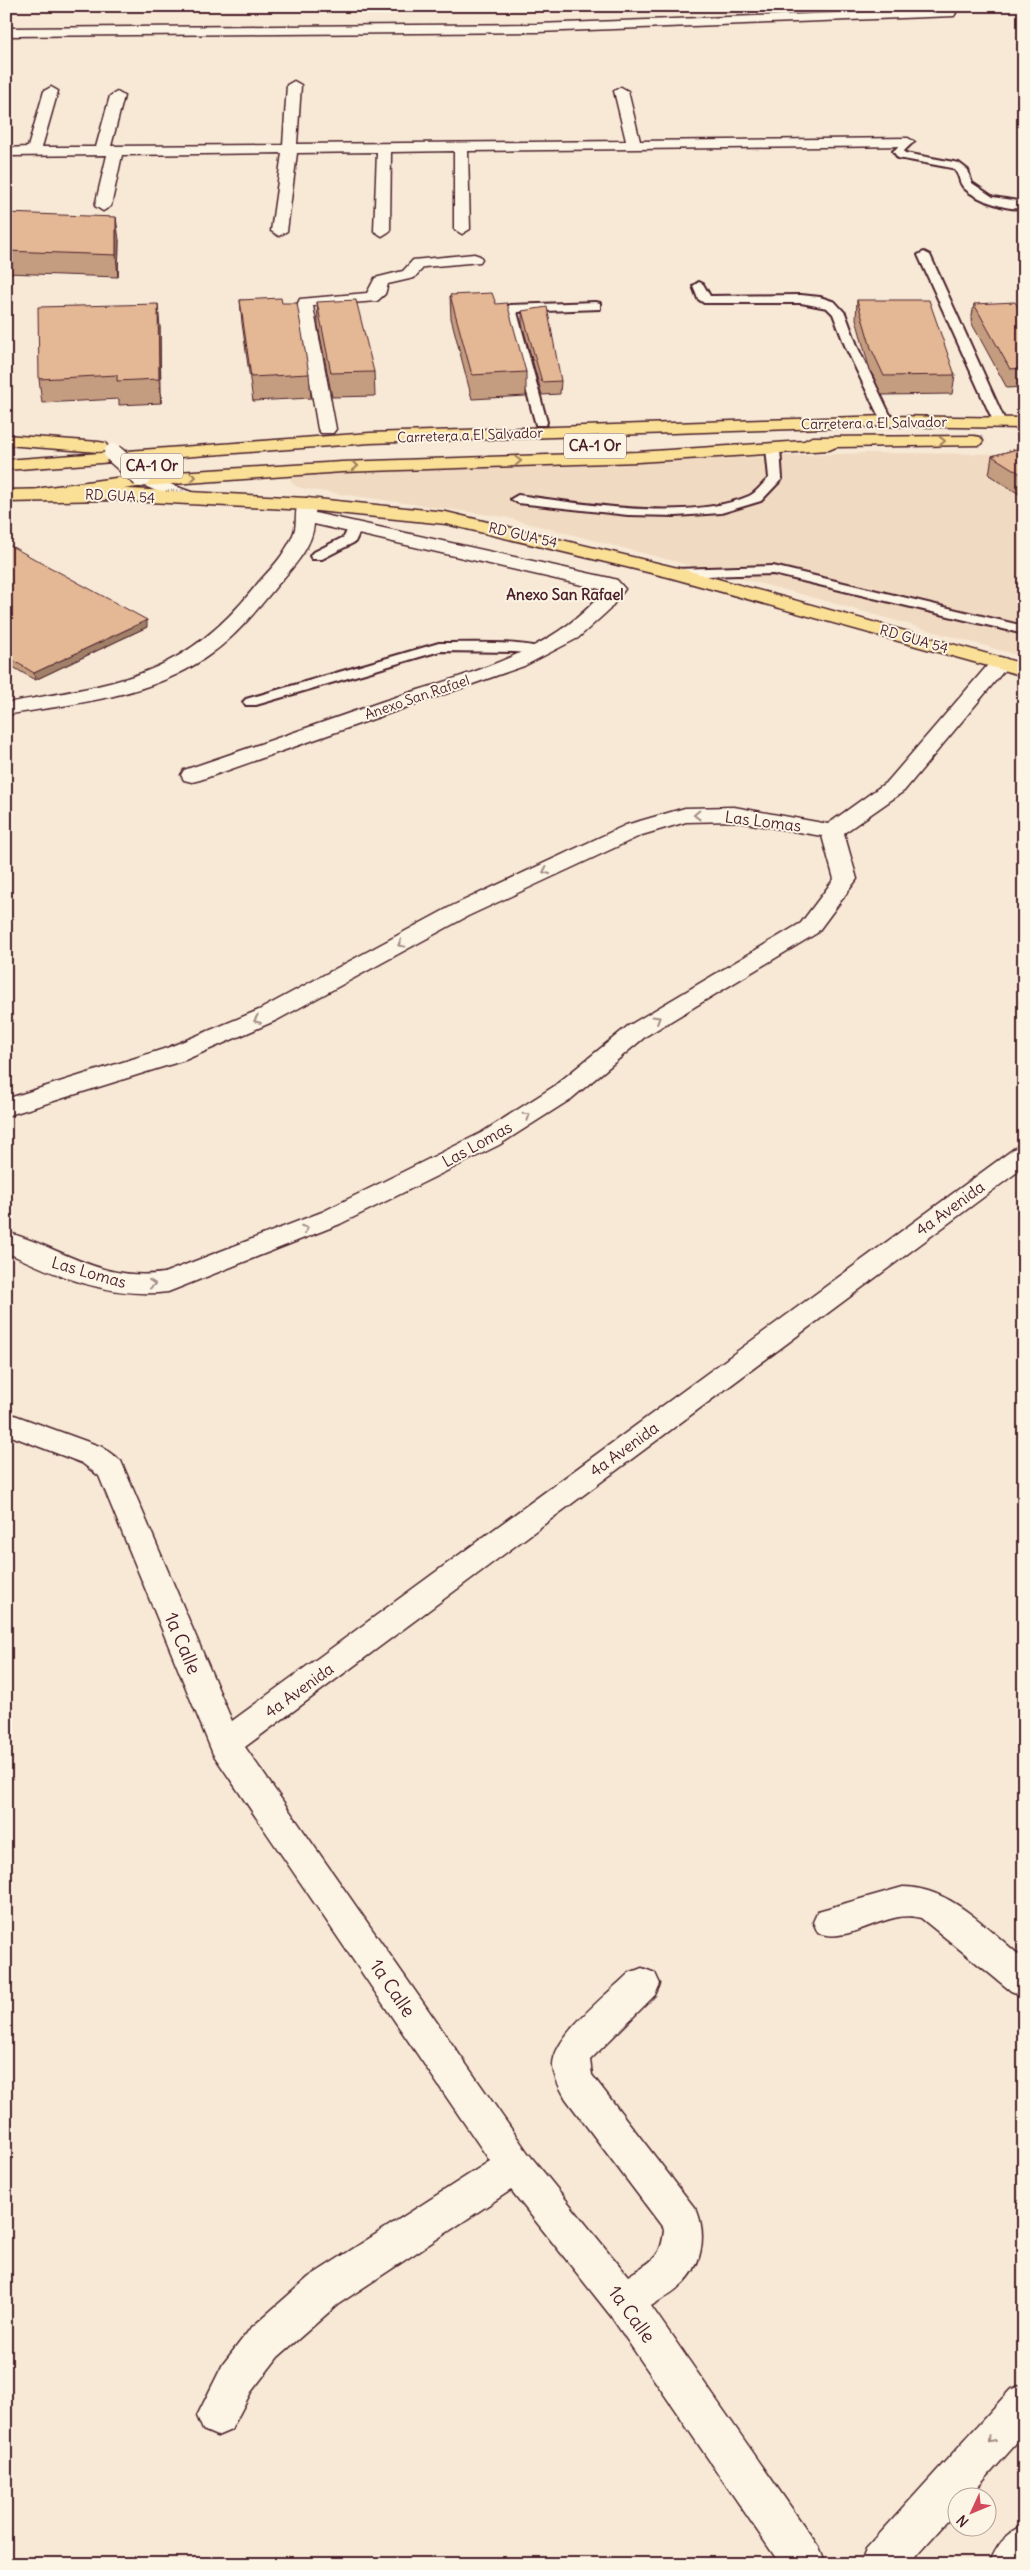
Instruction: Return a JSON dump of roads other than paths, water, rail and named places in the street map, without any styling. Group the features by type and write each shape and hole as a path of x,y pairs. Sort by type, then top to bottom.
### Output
{"main road":[{"path":"6,455 106,449 327,429 687,418 887,421"},
{"name":"Carretera a El Salvador","path":"6,466 154,453 370,438 887,421 1024,423"},
{"path":"1000,423 1024,429"},
{"path":"6,440 106,449"},
{"path":"42,494 143,479 342,467 638,457 893,441"},
{"name":"Carretera a El Salvador","path":"6,478 70,471 365,453 708,442 996,441"},
{"name":"RD GUA 54","path":"6,496 110,494 192,499 306,510 446,518 478,524 675,573 1024,670"}],"street":[{"path":"6,32 537,28 948,13"},
{"path":"280,231 290,148 294,85"},
{"path":"34,151 51,91"},
{"path":"621,91 634,145"},
{"path":"103,206 117,96"},
{"path":"6,152 908,142"},
{"path":"461,147 462,229"},
{"path":"382,231 384,148"},
{"path":"327,429 306,302 376,296 379,282 408,275 419,263 474,259"},
{"path":"106,449 143,479 192,499"},
{"path":"6,709 95,692 143,679 171,669 196,656 230,627 278,572 303,534 306,510 356,527"},
{"name":"Anexo San Rafael","path":"192,775 517,662 571,634 602,606 615,589 610,584 356,527"},
{"path":"832,830 896,786 936,736 1000,663"},
{"name":"Las Lomas","path":"6,1108 176,1054 268,1015 460,911 634,830 684,815 734,814 832,830 846,878 808,928 636,1031 562,1093 490,1139 349,1210 168,1282 142,1285 122,1283 61,1265 6,1241"},
{"name":"4a Avenida","path":"225,1744 1024,1154"},
{"name":"1a Calle","path":"11,1430 92,1455 111,1469 225,1744 515,2166 624,2301 805,2564"},
{"path":"830,1922 904,1902 917,1902 931,1906 1024,1980"},
{"path":"624,2301 668,2272 682,2253 683,2224 578,2088 571,2074 570,2061 576,2048 642,1984"},
{"path":"217,2416 237,2378 264,2343 323,2291 515,2166"},
{"path":"880,2564 1024,2404"},
{"path":"1010,2564 1024,2547"}],"lane":[{"path":"908,142 898,151 902,156 955,165 963,170 967,186 989,199 1019,206 1024,204"},
{"path":"924,255 1000,423"},
{"path":"699,286 704,299 710,300 801,299 820,301 831,305 838,313 852,348 887,421"},
{"path":"541,422 510,309 596,306"},
{"path":"518,499 642,513 686,513 721,508 752,499 768,489 776,478 779,469 773,448"},
{"path":"317,556 350,539 356,527"},
{"path":"675,573 773,570 1024,630"},
{"path":"252,702 439,647 489,647 538,651"}],"district":[{"name":"Anexo San Rafael","path":"565,595"}]}
